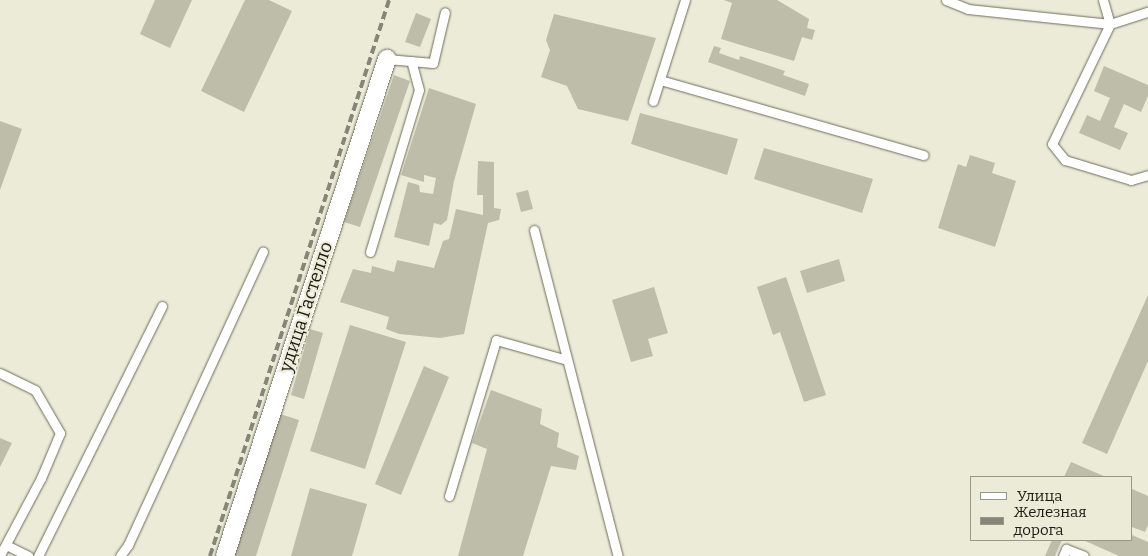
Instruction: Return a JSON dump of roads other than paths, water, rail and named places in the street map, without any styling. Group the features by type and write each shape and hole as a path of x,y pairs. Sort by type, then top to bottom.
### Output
{"street":[{"name":"удица Гастелло","path":"226,556 386,59"}],"lane":[{"path":"654,100 685,0"},
{"path":"946,0 968,10 1110,24 1148,12"},
{"path":"1103,0 1110,24 1052,144 1065,160 1131,180 1148,175"},
{"path":"386,59 433,63 446,12"},
{"path":"370,252 420,90 411,61"},
{"path":"660,80 924,155"},
{"path":"534,230 618,556"},
{"path":"120,556 128,545 263,252"},
{"path":"38,556 162,306"},
{"path":"448,496 496,340 567,360"},
{"path":"0,373 35,390 60,433 41,478 0,555"},
{"path":"6,545 28,556"},
{"path":"1063,556 1066,549 1084,556"}],"railway":[{"path":"210,556 389,0"}]}
